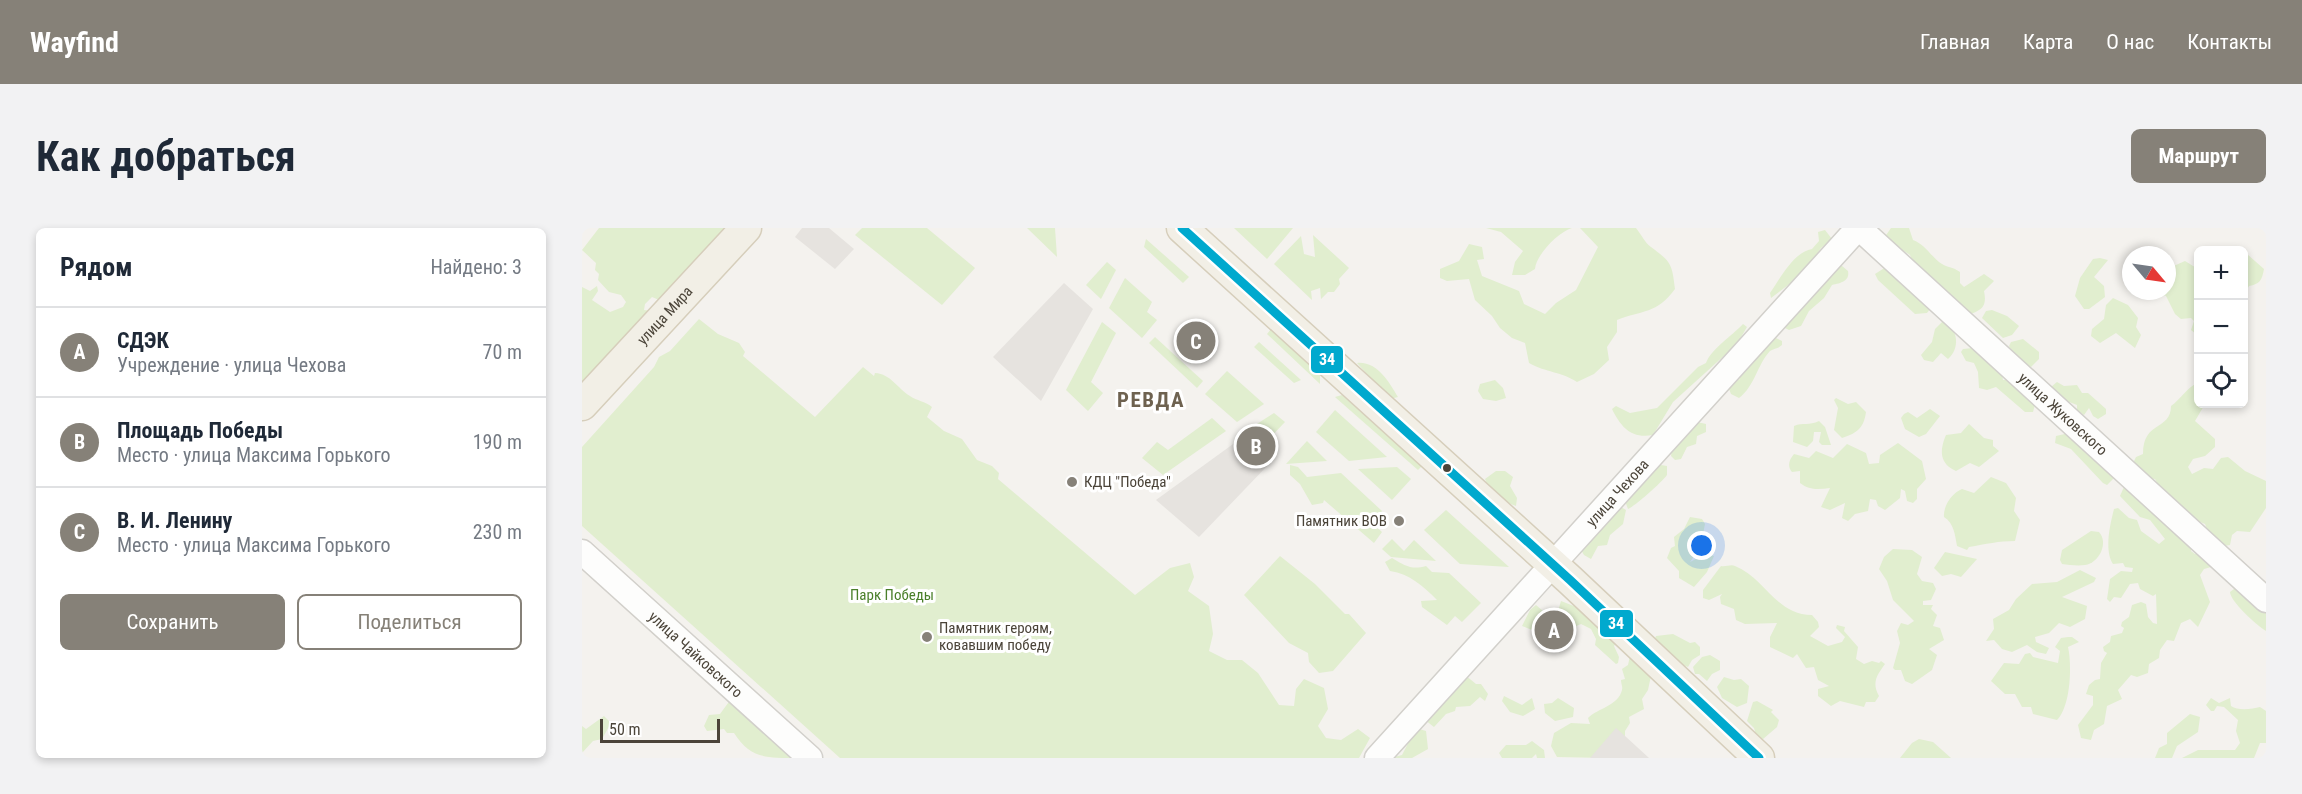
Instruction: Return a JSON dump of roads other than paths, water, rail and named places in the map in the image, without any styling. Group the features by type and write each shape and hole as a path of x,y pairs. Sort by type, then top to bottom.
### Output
{"main road":[{"name":"улица Мира","path":"582,405 746,228"},
{"path":"1182,228 1553,566 1759,758"}],"street":[{"name":"улица Чехова","path":"1377,758 1858,228"},
{"name":"улица Жуковского","path":"1858,228 2266,600"},
{"name":"улица Чайковского","path":"582,552 810,758"}],"place":[{"name":"В. И. Ленину","path":"1196,341"},
{"name":"Площадь Победы","path":"1256,446"},
{"name":"КДЦ \"Победа\"","path":"1072,482"},
{"name":"Памятник ВОВ","path":"1399,521"},
{"name":"СДЭК","path":"1554,630"},
{"name":"Памятник героям, ковавшим победу","path":"927,637"}],"district":[{"name":"РЕВДА","path":"1151,400"}],"park label":[{"name":"Парк Победы","path":"892,595"}]}
